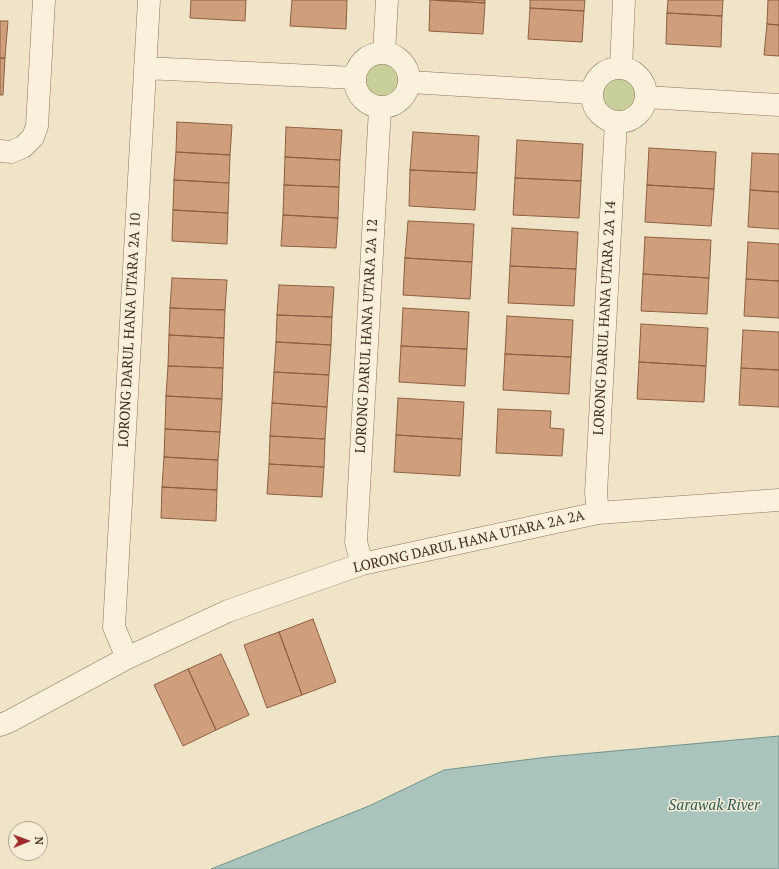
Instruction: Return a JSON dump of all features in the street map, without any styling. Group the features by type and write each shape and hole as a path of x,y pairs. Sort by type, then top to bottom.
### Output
{"street":[{"path":"0,151 11,152 23,147 33,137 37,126 44,0"},
{"name":"LORONG DARUL HANA UTARA 2A 10","path":"127,658 114,627 149,0"},
{"path":"384,53 387,0"},
{"path":"621,68 624,0"},
{"path":"384,53 398,57 409,72 410,82 408,91 403,99 396,105 380,108 370,105 363,100 355,85 355,78 358,68 364,60 370,55 384,53"},
{"path":"145,68 355,78"},
{"path":"621,68 636,74 646,88 644,106 640,113 633,119 624,122 616,122 607,119 600,114 595,107 592,93 597,80 610,69 621,68"},
{"path":"410,82 592,93"},
{"path":"646,97 779,105"},
{"name":"LORONG DARUL HANA UTARA 2A 12","path":"362,564 356,542 380,108"},
{"name":"LORONG DARUL HANA UTARA 2A 14","path":"598,513 596,494 616,122"},
{"name":"LORONG DARUL HANA UTARA 2A 2A","path":"0,725 127,658 228,612 362,564 598,513 779,500"}],"green space":[{"path":"379,61 387,61 394,64 400,70 403,81 400,92 394,98 387,101 379,101 372,98 366,92 363,85 363,77 366,70 372,64"},
{"path":"615,75 623,75 630,78 636,84 639,95 636,106 630,112 623,115 615,115 608,112 602,106 599,99 599,91 602,84 608,78"}],"water":[{"name":"Sarawak River","path":"779,736 779,869 211,869 369,806 444,770 548,757"}],"building":[{"path":"191,0 246,0 245,21 190,18"},
{"path":"292,0 347,0 346,29 290,26"},
{"path":"430,0 485,3 483,34 429,31"},
{"path":"437,0 485,0 485,3"},
{"path":"530,0 585,0 584,11 530,8"},
{"path":"668,0 723,0 722,16 667,13"},
{"path":"768,0 779,0 779,25 767,24"},
{"path":"530,8 584,11 582,42 528,39"},
{"path":"667,13 722,16 721,47 666,44"},
{"path":"0,21 8,21 5,58 0,58"},
{"path":"767,24 779,25 779,56 764,55"},
{"path":"0,58 5,58 3,95 0,95"},
{"path":"177,122 232,125 230,155 176,152"},
{"path":"286,127 342,130 340,160 285,157"},
{"path":"413,132 479,136 477,173 410,170"},
{"path":"517,140 583,144 581,181 515,178"},
{"path":"649,148 716,152 714,189 647,185"},
{"path":"176,152 230,155 229,183 174,180"},
{"path":"752,153 779,154 779,192 750,190"},
{"path":"285,157 340,160 339,187 284,185"},
{"path":"410,170 477,173 475,210 409,206"},
{"path":"515,178 581,181 579,218 513,215"},
{"path":"174,180 229,183 228,213 173,210"},
{"path":"284,185 339,187 338,218 283,215"},
{"path":"647,185 714,189 711,226 645,222"},
{"path":"750,190 779,192 779,229 748,227"},
{"path":"173,210 228,213 227,244 172,241"},
{"path":"283,215 338,218 336,248 281,246"},
{"path":"408,221 474,224 472,262 405,258"},
{"path":"512,228 578,232 576,269 510,266"},
{"path":"645,237 711,240 709,278 643,274"},
{"path":"748,242 779,244 779,281 746,279"},
{"path":"405,258 472,262 470,299 403,295"},
{"path":"510,266 576,269 574,306 508,303"},
{"path":"643,274 709,278 707,314 641,311"},
{"path":"172,278 227,280 225,310 170,308"},
{"path":"746,279 779,281 779,318 744,316"},
{"path":"279,285 334,287 332,317 277,315"},
{"path":"170,308 225,310 224,338 169,335"},
{"path":"403,308 469,312 467,349 401,346"},
{"path":"277,315 332,317 331,345 276,342"},
{"path":"507,316 573,320 571,357 505,354"},
{"path":"641,324 708,328 706,366 639,362"},
{"path":"743,330 779,332 779,370 741,368"},
{"path":"169,335 224,338 223,368 168,366"},
{"path":"276,342 331,345 329,375 274,372"},
{"path":"401,346 467,349 465,386 399,382"},
{"path":"505,354 571,357 569,394 503,390"},
{"path":"639,362 706,366 704,402 637,399"},
{"path":"168,366 223,368 222,399 166,396"},
{"path":"741,368 779,370 779,407 739,405"},
{"path":"274,372 329,375 327,407 272,403"},
{"path":"166,396 222,399 220,432 165,429"},
{"path":"398,398 464,402 462,439 396,435"},
{"path":"272,403 327,407 325,439 270,436"},
{"path":"498,409 551,411 550,428 564,429 562,456 496,453"},
{"path":"165,429 220,432 218,460 164,457"},
{"path":"396,435 462,439 460,476 394,472"},
{"path":"270,436 325,439 324,467 269,464"},
{"path":"164,457 218,460 217,490 162,487"},
{"path":"269,464 324,467 322,497 267,494"},
{"path":"162,487 217,490 216,521 161,518"},
{"path":"313,619 336,682 302,695 279,632"},
{"path":"279,632 302,695 267,708 244,645"},
{"path":"221,654 249,715 216,730 188,669"},
{"path":"188,669 216,730 183,746 154,685"}]}
